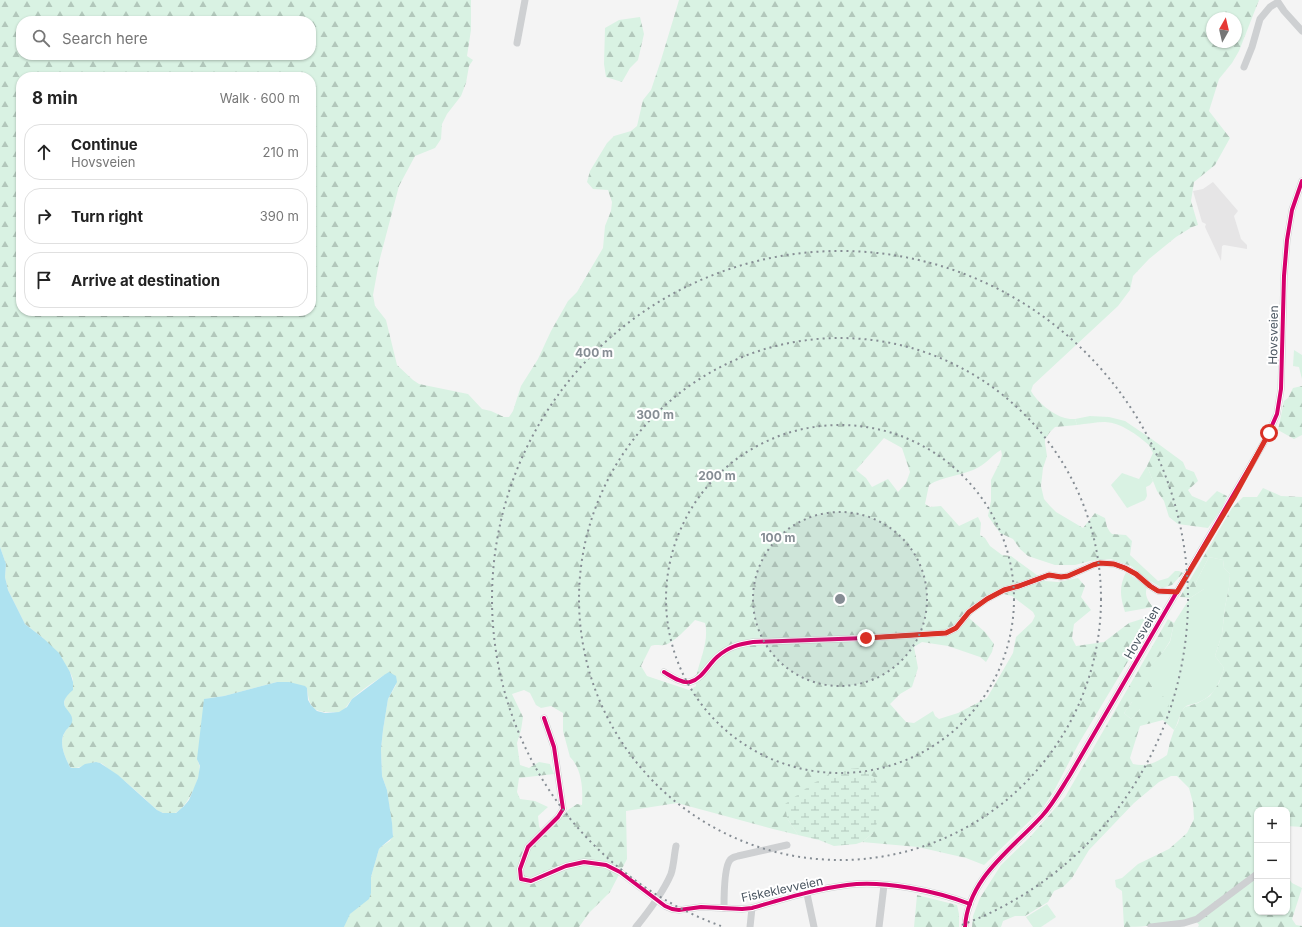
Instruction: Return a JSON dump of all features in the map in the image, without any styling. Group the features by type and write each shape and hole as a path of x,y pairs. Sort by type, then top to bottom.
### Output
{"street":[{"path":"516,43 525,0"},
{"path":"1244,67 1252,47 1260,19 1278,1 1284,11 1302,31"},
{"name":"Hovsveien","path":"964,927 970,904 980,884 994,864 1049,808 1074,769 1266,439 1277,414 1282,383 1284,276 1287,240 1292,210 1302,181"},
{"path":"664,672 684,682 689,682 699,677 724,651 731,647 746,643 946,633 956,628 969,612 987,599 1004,590 1049,575 1061,577 1068,576 1100,563 1114,564 1125,568 1136,574 1158,591 1177,592"},
{"name":"Fiskeklevveien","path":"544,718 554,747 563,809 558,817 528,847 520,869 521,879 531,881 566,866 584,862 606,865 620,872 665,906 676,910 701,906 742,909 752,908 848,885 884,885 945,895 970,904"},
{"name":"Fiskeklevveien","path":"724,908 726,871 731,859 738,856 787,845"},
{"path":"636,927 663,889 670,874 676,846"},
{"path":"1152,927 1184,923 1197,919 1254,876"},
{"path":"879,927 884,885"},
{"name":"Fiskeklevveien","path":"806,894 814,927"},
{"path":"750,927 752,908"}],"shaded area":[{"path":"1213,182 1238,211 1234,216 1241,239 1247,245 1247,249 1224,245 1222,246 1221,261 1205,227 1206,224 1202,222 1193,191 1203,189"}],"green space":[{"path":"0,0 471,0 471,30 467,56 473,60 469,66 466,83 461,96 447,114 442,124 441,139 435,148 415,156 399,186 379,262 373,295 375,306 386,320 397,365 413,380 419,384 468,394 482,409 504,417 509,417 513,411 521,386 538,359 551,331 568,301 577,292 603,248 605,226 611,211 612,202 608,190 593,189 587,182 590,171 607,143 614,136 631,131 637,126 643,100 651,90 679,0 1259,0 1242,43 1242,12 1206,12 1206,48 1240,48 1232,63 1219,79 1209,111 1230,138 1215,165 1194,182 1191,201 1198,225 1176,237 1149,259 1133,276 1130,290 1118,306 1033,385 1031,391 1046,408 1067,419 1075,419 1077,425 1055,427 1045,439 1047,456 1043,468 1041,486 1044,499 1056,512 1083,528 1095,513 1105,518 1107,527 1112,534 1126,535 1132,541 1130,555 1158,581 1168,578 1175,571 1183,573 1172,585 1162,588 1147,579 1131,566 1111,559 1090,561 1075,565 1055,565 1028,556 1020,549 1013,539 1000,533 988,516 991,501 991,480 1000,462 1002,455 1001,450 973,470 934,482 929,485 925,504 930,507 941,506 959,526 978,517 981,523 980,535 985,538 990,546 1002,555 1011,556 1045,581 1058,582 1078,578 1085,586 1081,597 1091,610 1074,624 1072,638 1076,646 1104,642 1129,623 1145,618 1154,618 1079,743 1055,789 1043,808 984,865 966,858 918,847 862,842 873,833 787,818 798,835 677,803 626,811 627,859 610,892 589,913 579,927 344,927 348,916 371,893 371,877 379,849 390,841 393,834 387,790 382,776 381,749 388,699 396,685 384,675 359,692 344,710 340,712 320,711 313,707 310,703 307,688 277,682 224,696 205,699 198,762 200,767 197,781 194,790 185,805 175,813 168,814 157,810 139,793 102,764 96,762 77,768 70,767 63,750 62,741 72,718 66,710 64,703 73,681 72,677 70,672 43,638 25,624 8,590 5,577 6,564 0,547","holes":["884,438 902,448 910,472 906,483 898,492 888,479 872,487 866,478 856,470","1000,593 1012,596 1033,612 1035,616 1032,622 1016,637 1013,653 987,698 958,713 939,719 935,716 933,711 914,723 906,722 890,704 900,694 912,687 918,668 914,647 922,642 948,646 980,657 986,662 992,652 994,644 985,632 969,618 983,603","695,620 705,623 706,636 696,686 689,690 647,676 641,666 651,646 668,644 672,642","524,690 530,693 536,705 541,708 551,706 563,713 563,731 570,757 577,767 581,780 582,805 577,804 568,810 546,835 542,834 538,816 548,807 535,801 520,799 517,792 519,778 554,774 550,764 539,762 529,768 520,765 517,743 523,717 512,694"]},
{"path":"640,17 644,34 638,60 630,68 622,82 606,77 604,64 605,28 619,20"},
{"path":"1294,350 1302,355 1302,379 1299,367 1293,366"},
{"path":"1302,386 1302,435 1294,439 1278,430 1284,401 1288,398 1293,388"},
{"path":"1090,416 1109,417 1125,421 1153,440 1149,445 1129,430 1111,423 1102,422 1077,425 1075,419"},
{"path":"1153,440 1183,462 1186,469 1194,472 1198,481 1188,490 1192,496 1206,502 1217,491 1227,496 1222,508 1208,528 1178,524 1169,517 1164,501 1157,491 1147,466 1153,453 1149,445"},
{"path":"1147,466 1153,481 1146,487 1147,496 1145,500 1127,508 1111,485 1122,473 1139,479"},
{"path":"1263,488 1281,496 1302,497 1302,827 1290,826 1290,807 1254,807 1254,915 1290,915 1290,880 1292,883 1302,888 1292,919 1296,925 1302,927 1198,927 1199,925 1193,917 1177,922 1159,925 1124,927 1122,891 1116,887 1115,880 1122,878 1138,864 1169,849 1187,833 1194,819 1193,803 1189,788 1177,776 1171,776 1159,782 1134,803 1089,850 1072,878 1063,887 1054,891 1048,902 1025,916 1015,916 1003,921 1001,927 972,927 973,916 980,898 1001,865 1030,837 1065,797 1168,619 1174,623 1170,641 1163,652 1144,674 1153,688 1151,699 1132,702 1124,713 1131,719 1140,709 1152,709 1164,695 1169,701 1168,712 1163,720 1140,726 1130,758 1133,764 1151,764 1167,755 1181,712 1185,707 1198,703 1210,696 1219,683 1224,668 1215,656 1222,634 1230,574 1224,568 1223,560 1209,557 1195,584 1196,587 1203,586 1204,589 1190,598 1180,597 1232,508 1243,497 1257,497"},
{"path":"1209,557 1223,560 1224,568 1230,574 1222,634 1215,656 1224,668 1218,684 1209,696 1197,703 1185,707 1174,730 1163,720 1168,712 1152,709 1140,709 1131,719 1124,713 1132,702 1153,688 1143,674 1170,642 1174,623 1190,598 1204,589 1196,587 1195,584"},
{"path":"1126,572 1147,587 1147,598 1153,607 1125,612 1121,592 1122,582"},
{"path":"858,768 874,777 881,791 881,813 873,833 862,842 856,844 834,846 819,840 798,835 787,818 785,804 812,784 837,770"},
{"path":"917,895 957,905 959,927 914,927"},
{"path":"1047,904 1056,917 1041,927 1033,927 1026,917"}],"water":[{"path":"0,547 6,564 5,577 8,590 25,624 59,653 70,672 73,682 73,690 64,701 64,705 72,718 72,722 63,736 62,745 70,767 79,768 85,764 96,762 100,763 118,775 157,810 163,813 176,813 184,806 189,800 198,778 200,766 197,759 204,699 224,696 277,682 289,682 305,686 307,688 308,700 317,711 325,713 339,712 347,707 352,699 384,675 389,672 396,676 397,682 388,699 381,749 382,776 387,790 393,837 379,849 371,877 371,893 369,899 350,914 344,927 0,927"}],"cycle path":[{"path":"965,927 968,910 974,894 983,879 1005,853 1042,816 1057,796 1266,439 1277,414 1281,389 1284,276 1287,240 1292,210 1302,181"},
{"path":"664,672 680,681 690,682 698,678 714,660 725,651 738,645 753,642 866,638 946,633 956,628 969,612 987,599 1004,590 1049,575 1061,577 1068,576 1100,563 1114,564 1125,568 1136,574 1158,591 1177,592"},
{"path":"544,718 554,747 563,809 558,817 528,847 520,869 521,879 531,881 566,866 584,862 606,865 620,872 665,906 679,910 701,907 752,908 823,889 861,884 893,885 926,891 970,904"}],"route":[{"path":"866,638 946,633 954,630 969,612 987,599 1004,590 1049,575 1061,577 1076,574 1100,563 1114,564 1132,571 1158,591 1177,592 1234,497 1269,433"}]}
